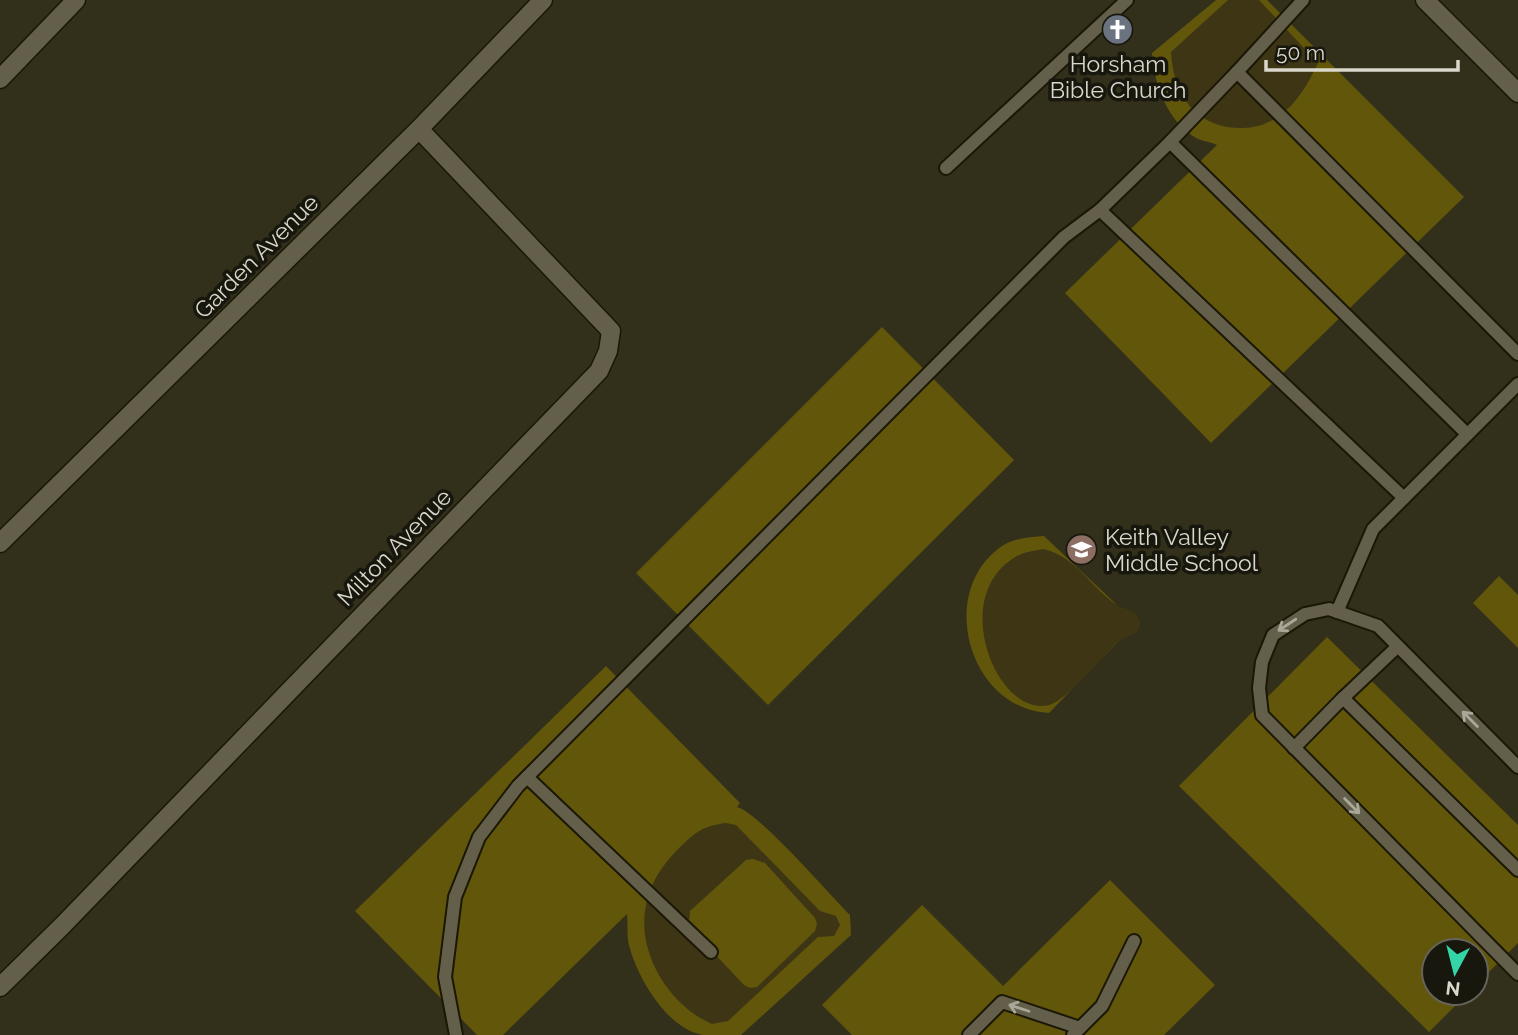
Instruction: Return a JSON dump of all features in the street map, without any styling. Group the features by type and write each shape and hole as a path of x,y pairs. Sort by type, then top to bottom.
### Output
{"street":[{"path":"0,79 76,0"},
{"name":"Garden Avenue","path":"0,543 419,129 543,0"},
{"path":"1425,0 1518,93"},
{"name":"Milton Avenue","path":"0,987 599,371 608,351 611,331 419,129"}],"lane":[{"path":"946,168 1127,0"},
{"path":"456,1035 445,977 454,897 479,836 527,777 1064,237 1100,210 1170,142 1303,0"},
{"path":"1237,72 1518,354"},
{"path":"1170,142 1467,435"},
{"path":"1100,210 1404,498"},
{"path":"1336,612 1373,529 1518,384"},
{"path":"1518,767 1378,626 1329,609 1305,614 1273,635 1262,662 1259,688 1262,715 1518,974"},
{"path":"1294,748 1397,647"},
{"path":"1343,698 1518,870"},
{"path":"527,777 711,952"},
{"path":"969,1035 1002,1002 1077,1031 1102,1006 1134,941"}],"shaded area":[{"path":"1216,0 1267,0 1464,197 1211,443 1065,293 1217,145 1196,138 1177,122 1159,89 1152,53"},
{"path":"882,327 1014,460 768,705 636,573"},
{"path":"1044,536 1136,623 1049,713 1021,707 998,692 981,670 970,645 967,618 970,591 982,566 1007,543"},
{"path":"1499,576 1518,595 1518,648 1473,603"},
{"path":"1327,637 1518,825 1518,943 1490,971 1490,937 1420,937 1420,1007 1454,1007 1429,1032 1179,786"},
{"path":"606,666 740,803 737,807 747,812 777,838 850,915 851,935 741,1035 703,1035 689,1031 665,1011 637,969 628,941 627,914 503,1035 477,1035 355,911"},
{"path":"1110,880 1215,985 1164,1035 852,1035 822,1005 922,905 1003,986"}],"sand":[{"path":"1228,0 1259,0 1318,63 1304,89 1290,107 1274,119 1257,126 1245,128 1210,122 1189,105 1176,81 1171,52"},
{"path":"1043,549 1065,558 1107,598 1135,613 1140,623 1138,630 1120,639 1066,695 1049,705 1030,704 1012,693 998,674 987,650 983,624 985,598 996,574 1017,556"},
{"path":"718,824 736,825 820,911 836,916 840,925 834,936 818,937 728,1021 712,1024 681,1004 658,973 645,938 644,919 649,893 664,865 696,833","holes":["746,860 765,863 815,918 817,924 815,931 757,987 750,988 744,985 693,931 689,924 690,911"]}],"place":[{"name":"Horsham Bible Church","path":"1118,29"},
{"name":"Keith Valley Middle School","path":"1082,549"}]}
